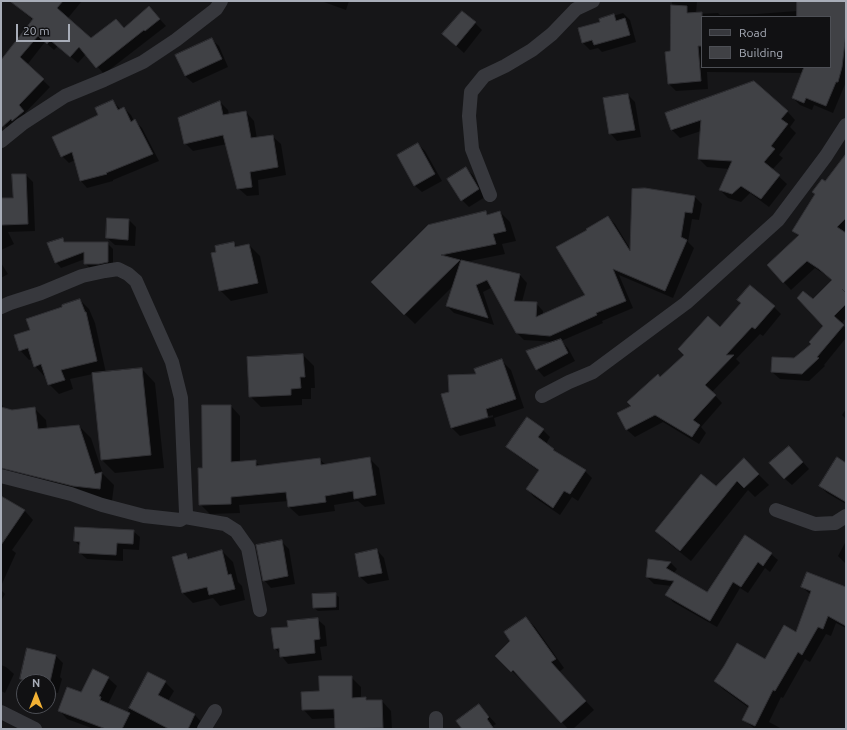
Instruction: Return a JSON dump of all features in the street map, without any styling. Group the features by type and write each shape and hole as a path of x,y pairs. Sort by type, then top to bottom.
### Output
{"street":[{"path":"1,141 22,124 65,96 143,62 176,40 216,9 221,1"},
{"path":"490,195 472,149 469,116 471,92 484,76 506,66 532,50 552,34 576,9 593,1"},
{"path":"542,396 593,372 686,303 778,220 826,156 846,125"},
{"path":"1,307 41,293 82,276 105,271 118,269 128,274 136,281 172,362 181,398 185,517"},
{"path":"1,476 71,494 102,505 144,516 180,520 185,517 224,524 236,531 248,548 260,610"},
{"path":"776,510 815,524 835,523 846,516"},
{"path":"204,729 215,711"},
{"path":"1,712 35,729"}],"building":[{"path":"10,1 63,1 57,8 91,38 116,19 124,28 149,6 160,19 96,68 79,47 70,57 50,40 47,44 38,36 20,57 44,79 19,105 24,111 12,121 11,119 1,128 1,60 33,19"},
{"path":"797,1 846,1 846,33 842,67 838,82 836,82 826,106 806,98 804,103 792,98 804,68 831,68 831,16 797,16"},
{"path":"671,5 687,6 687,13 702,12 701,46 698,46 701,81 668,84 665,52 670,51"},
{"path":"462,11 476,22 456,46 442,34"},
{"path":"614,14 616,21 625,18 630,35 594,45 592,40 582,43 578,28 600,22 599,19"},
{"path":"212,38 222,59 185,76 175,55"},
{"path":"754,81 788,111 781,119 788,124 771,146 775,149 764,162 780,175 761,199 741,186 732,194 719,190 732,161 698,159 701,120 671,130 665,113"},
{"path":"628,94 635,130 609,134 603,98"},
{"path":"113,100 118,110 124,107 131,122 135,119 153,154 106,173 107,174 80,181 72,152 61,157 52,137 98,115 95,108"},
{"path":"220,101 223,115 246,111 251,138 273,135 278,167 250,172 252,187 237,189 223,135 184,144 178,118"},
{"path":"418,143 435,174 414,186 397,155"},
{"path":"846,154 846,218 837,227 846,233 846,304 834,316 844,325 817,357 819,358 802,374 771,372 772,357 794,358 811,344 809,342 823,326 797,298 803,291 813,299 832,280 807,261 783,283 767,265 799,235 792,231 815,194 812,192 822,179 825,181"},
{"path":"466,167 479,189 461,201 447,179"},
{"path":"12,174 26,174 28,224 1,225 1,198 13,198"},
{"path":"645,188 695,196 692,213 685,212 681,237 687,240 665,291 613,269 626,301 596,313 597,315 550,336 516,333 487,280 476,285 488,318 446,306 461,260 520,274 514,301 537,302 536,317 585,295 556,247 587,230 586,229 608,216 630,251 632,189"},
{"path":"486,211 487,215 500,211 506,231 493,234 496,244 441,255 460,260 404,315 371,282 428,225"},
{"path":"107,218 129,219 128,240 106,238"},
{"path":"63,238 64,242 108,242 108,262 99,264 84,264 84,252 55,263 47,243"},
{"path":"234,242 235,247 249,244 258,283 219,291 211,253 216,252 215,246"},
{"path":"750,285 775,306 755,329 752,327 726,355 734,355 705,385 716,395 693,420 700,425 692,437 655,415 626,430 617,413 631,406 627,402 658,374 660,377 684,355 678,349 708,316 720,327 741,303 737,300"},
{"path":"80,299 86,312 97,361 61,370 65,380 48,385 41,364 34,367 28,348 19,351 14,335 30,330 26,319 62,307 62,305"},
{"path":"561,339 568,353 536,370 526,351"},
{"path":"303,354 305,377 300,377 301,388 291,389 291,395 249,397 247,357"},
{"path":"502,359 516,399 486,409 488,417 451,428 441,394 449,392 448,375 476,374 474,369"},
{"path":"142,368 151,455 101,460 92,373"},
{"path":"202,405 231,405 231,462 256,460 256,466 320,458 321,465 370,457 376,495 354,499 353,491 325,496 326,502 288,507 286,492 231,497 231,504 199,505 198,468 202,468"},
{"path":"1,407 12,410 35,407 38,429 79,425 95,474 102,472 100,489 73,486 1,468"},
{"path":"527,417 544,429 538,437 554,449 553,450 586,470 570,494 564,491 553,508 526,489 539,470 506,447"},
{"path":"789,446 803,462 784,479 769,463"},
{"path":"837,457 846,463 846,502 819,486"},
{"path":"744,458 759,474 744,488 737,481 680,551 655,531 701,474 716,486"},
{"path":"1,496 25,510 1,545"},
{"path":"75,527 134,530 133,544 117,543 116,555 79,553 80,542 74,541"},
{"path":"745,535 772,553 763,566 758,562 741,587 733,582 710,621 665,595 674,581 646,577 648,559 671,562 666,568 707,592"},
{"path":"282,540 288,576 263,581 256,545"},
{"path":"377,549 382,573 359,577 355,554"},
{"path":"222,550 228,575 231,574 235,589 209,595 207,587 182,593 172,557 186,553 188,559"},
{"path":"807,572 846,587 846,626 828,616 823,629 818,627 802,655 798,652 775,691 773,690 755,726 742,720 749,706 714,681 737,643 765,659 784,625 796,632 811,591 801,587"},
{"path":"336,593 336,607 313,608 312,594"},
{"path":"526,617 556,659 551,662 586,701 561,723 513,670 511,672 495,656 510,641 504,632"},
{"path":"318,618 320,639 314,640 315,653 280,657 279,648 274,649 271,628 288,627 287,621"},
{"path":"27,648 56,655 52,674 21,674"},
{"path":"93,669 109,677 99,696 101,697 100,700 130,713 122,729 106,729 58,711 67,687 81,692"},
{"path":"148,672 166,681 158,695 195,714 188,729 169,729 129,708"},
{"path":"319,676 352,676 352,698 366,697 366,700 382,700 383,728 335,729 334,709 302,710 301,692 319,691"},
{"path":"479,704 489,717 487,719 494,729 462,729 456,721"}]}
